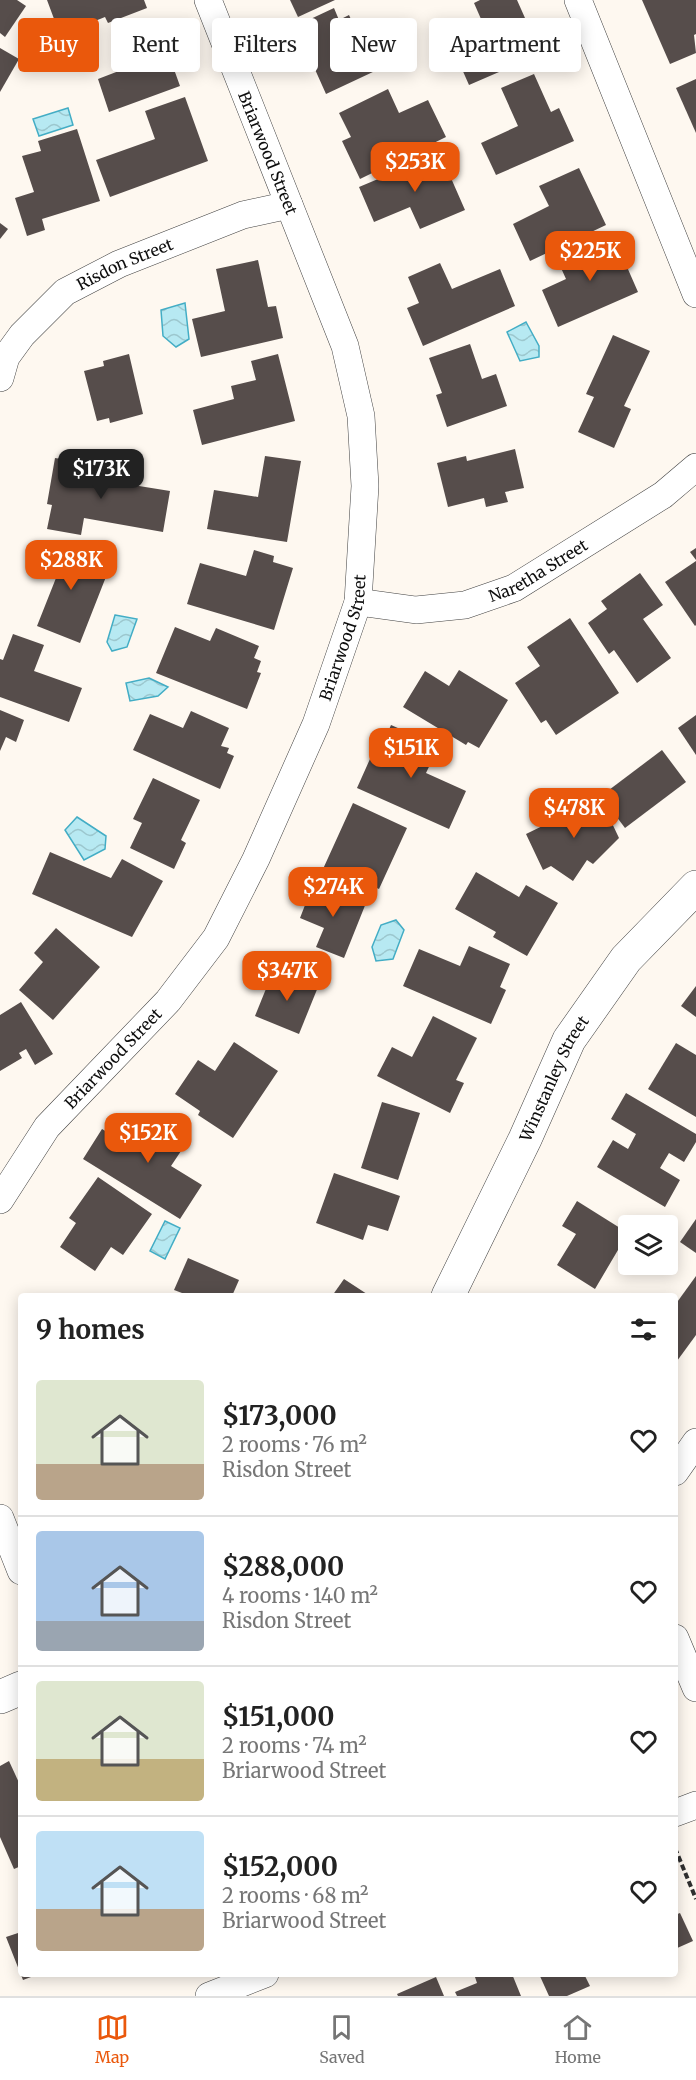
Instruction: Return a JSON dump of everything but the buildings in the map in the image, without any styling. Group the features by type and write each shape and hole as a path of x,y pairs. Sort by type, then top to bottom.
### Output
{"street":[{"name":"Briarwood Street","path":"0,1197 47,1127 168,1001 216,938 256,859 316,724 358,602 365,486 361,416 345,346 208,0"},
{"path":"578,0 696,294"},
{"name":"Risdon Street","path":"0,378 6,357 22,335 65,292 119,264 243,215 289,205"},
{"name":"Naretha Street","path":"358,602 416,610 465,605 514,588 663,495 696,467"},
{"name":"Winstanley Street","path":"449,1293 525,1139 568,1040 626,959 696,887"},
{"path":"678,1468 696,1442"},
{"path":"0,1518 18,1563"},
{"path":"678,1645 696,1688"},
{"path":"0,1697 18,1689"},
{"path":"678,1813 696,1805"},
{"path":"209,1996 257,1977"}],"path":[{"path":"678,1855 696,1899"}],"water":[{"path":"68,108 73,125 39,136 33,119"},
{"path":"185,303 189,339 176,347 163,336 161,310"},
{"path":"526,322 539,346 539,357 520,361 507,332"},
{"path":"115,615 137,619 127,647 112,651 107,642"},
{"path":"149,678 168,687 158,696 130,701 126,683"},
{"path":"77,817 106,836 105,849 84,860 65,830"},
{"path":"396,920 404,930 393,959 376,961 372,947 381,925"},
{"path":"165,1221 180,1228 165,1259 150,1251"}]}
